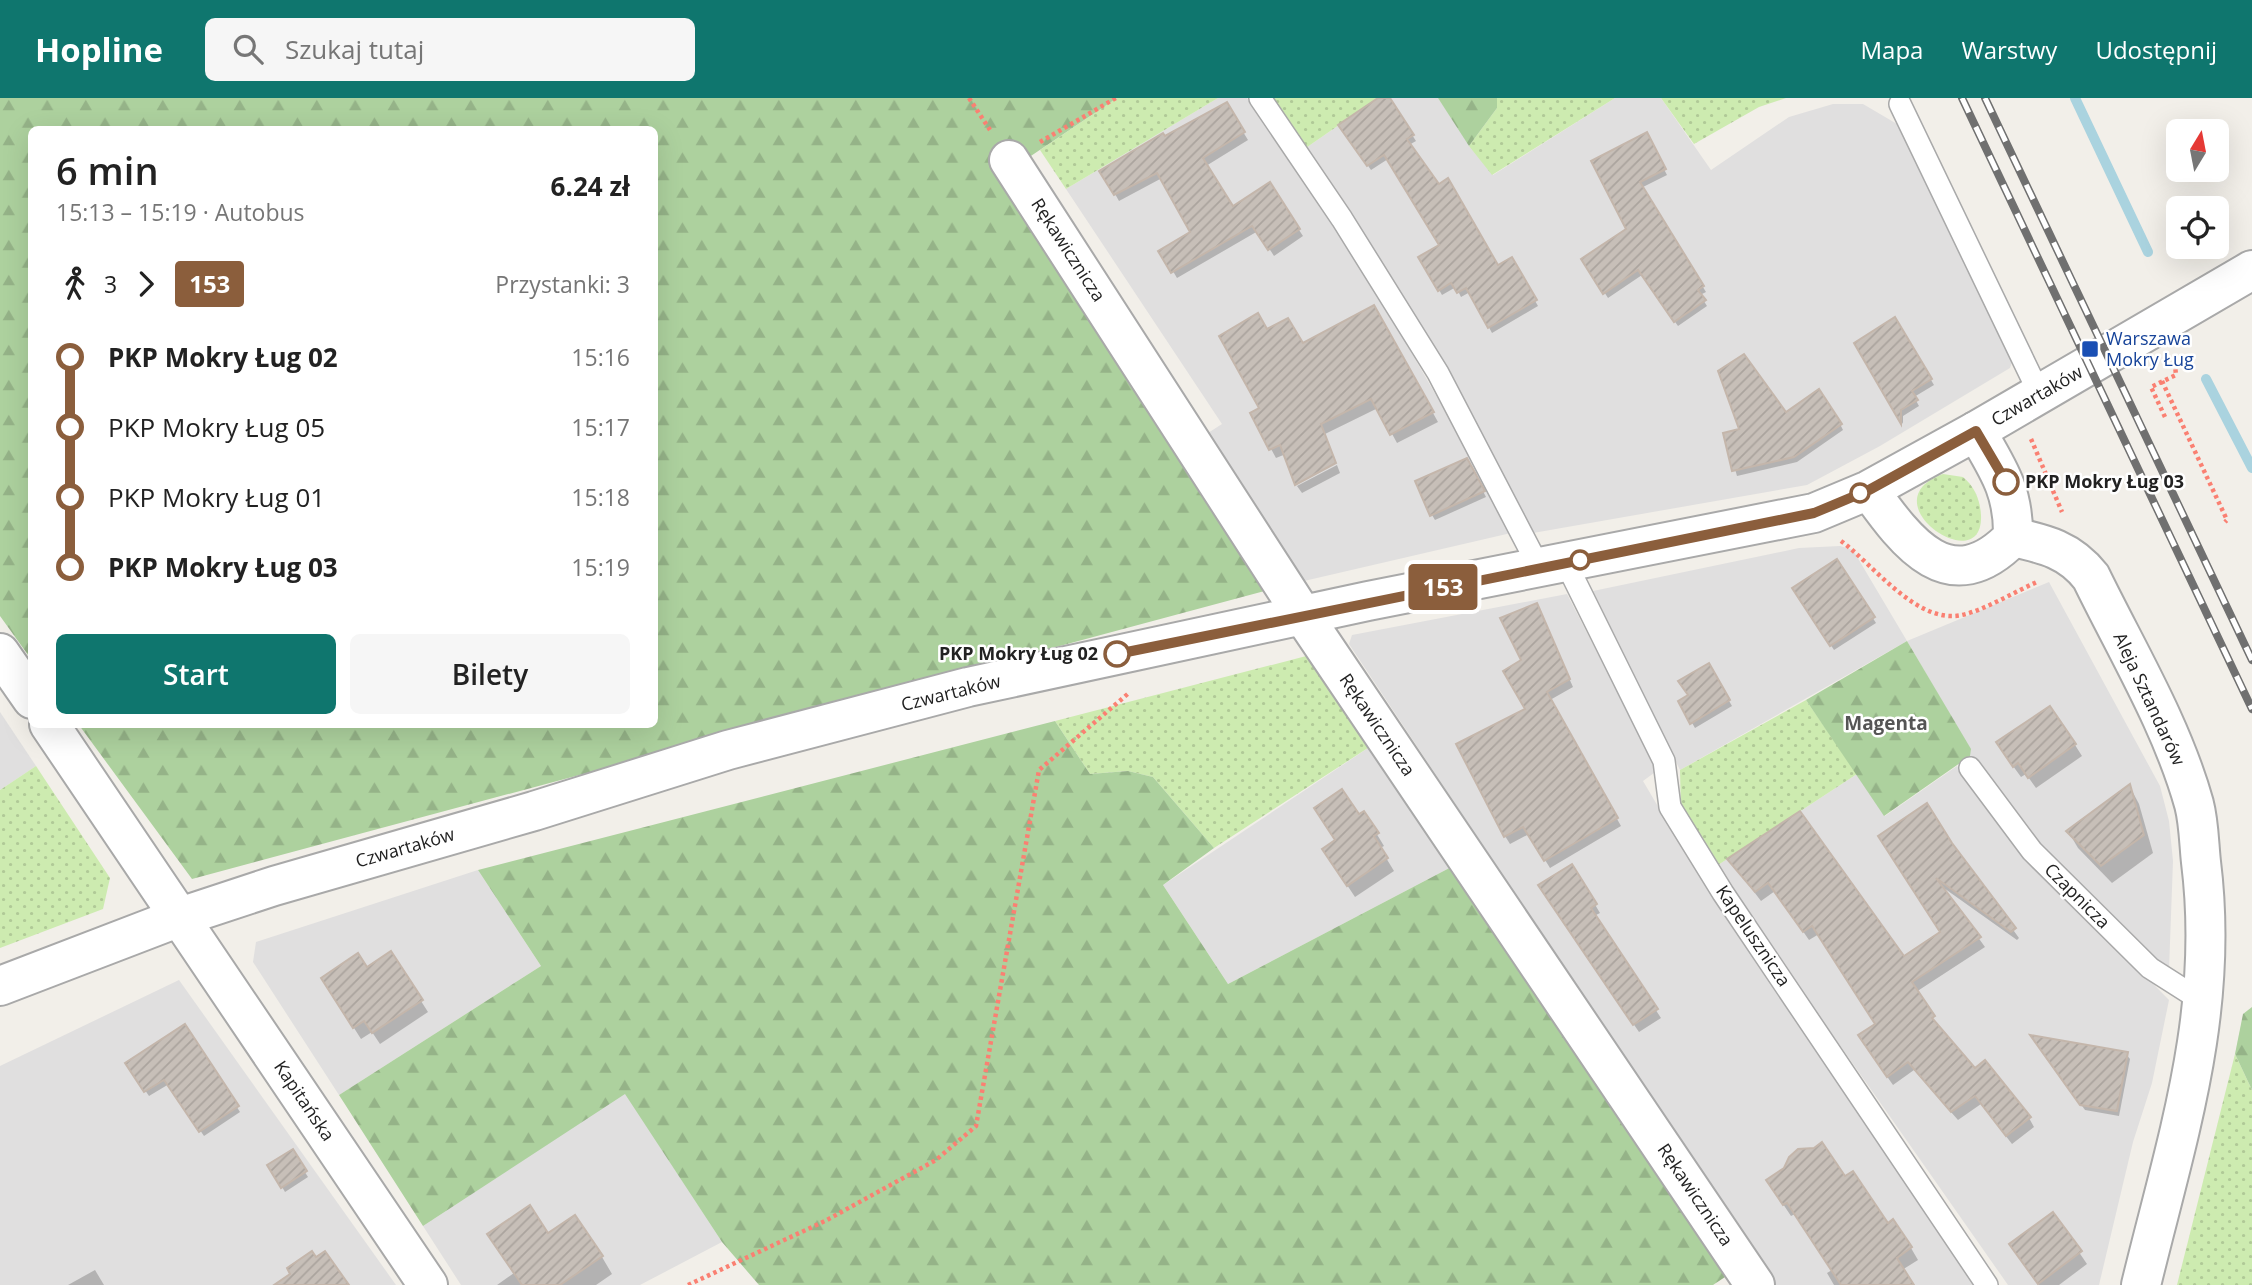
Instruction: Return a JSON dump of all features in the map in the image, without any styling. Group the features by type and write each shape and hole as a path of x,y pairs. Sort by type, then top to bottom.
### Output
{"street":[{"name":"Rękawicznicza","path":"1009,159 1302,614 1755,1285"},
{"name":"Czwartaków","path":"0,986 180,917 728,750 968,687 1302,614 1814,513 1869,490 1976,431 2252,270"},
{"path":"1869,490 1913,546 1928,557 1947,564 1972,564 1996,555 2013,537 2011,500 2006,482 1976,431"},
{"name":"Aleja Sztandarów","path":"2013,537 2046,544 2083,566 2091,577 2172,741 2194,806 2206,896 2207,964 2204,1003 2197,1061 2141,1285"},
{"path":"0,653 28,693"},
{"name":"Kapitańska","path":"52,728 428,1285"}],"lane":[{"name":"Kapelusznicza","path":"1260,98 1342,219 1553,566 1664,761 1670,807 1723,893 1987,1285"},
{"path":"1900,104 2040,395"},
{"name":"Czapnicza","path":"1970,768 2032,851 2150,968 2204,1003"}],"path":[{"path":"1009,159 1116,98"},
{"path":"2162,381 2227,520 2225,522"},
{"path":"2160,405 2165,417"},
{"path":"2029,432 2062,512"},
{"path":"1861,555 1900,594 1931,613 1961,615 2040,580"},
{"path":"688,1285 825,1221 925,1166 976,1126 1039,770 1129,693"}],"shaded area":[{"path":"1218,98 1247,98 1358,260 1471,456 1511,533 1304,581 1208,433 1222,424 1066,189"},
{"path":"1378,98 1438,98 1493,175 1615,98 1661,98 1711,170 1789,117 1833,104 1863,104 1897,124 2012,362 2010,368 1880,446 1807,485 1533,533 1376,253 1300,152"},
{"path":"1840,546 1853,550 1907,641 1680,770 1593,591 1799,548"},
{"path":"2049,582 2160,786 2169,821 2173,861 2169,970 2047,855 1970,756 1970,749 1907,641"},
{"path":"1567,594 1658,770 1643,781 1683,849 1975,1285 1775,1285 1349,644 1352,635"},
{"path":"0,712 36,766 0,790"},
{"path":"1374,744 1457,864 1228,984 1163,885"},
{"path":"1957,766 2019,848 2169,1000 2152,1083 2133,1142 2099,1285 2008,1285 1715,867 1857,774 1885,816"},
{"path":"478,870 541,966 339,1095 253,962 256,942"},
{"path":"179,980 396,1285 0,1285 0,1066"},
{"path":"625,1093 722,1242 640,1285 461,1285 423,1226"}],"green space":[{"path":"0,98 1117,98 1004,174 1272,589 192,879 81,728 658,728 658,126 28,126 28,655 0,616"},
{"path":"1117,98 1218,98 1066,189 1040,150"},
{"path":"1269,98 1378,98 1300,152"},
{"path":"1438,98 1497,98 1497,108 1469,146"},
{"path":"1497,98 1615,98 1492,175 1469,146 1497,108"},
{"path":"1661,98 1786,98 1759,107 1694,144"},
{"path":"1943,474 1963,477 1974,489 1978,499 1981,515 1977,533 1966,540 1950,538 1934,530 1922,517 1917,502 1923,487"},
{"path":"1907,641 1971,749 1970,756 1884,816 1806,700"},
{"path":"1314,654 1374,744 1214,848 1153,777 1128,771 1090,774 1055,721"},
{"path":"1806,700 1857,774 1715,867 1681,810 1680,770"},
{"path":"1055,721 1090,774 1128,771 1153,777 1214,848 1163,885 1228,984 1457,864 1731,1273 1713,1285 759,1285 722,1242 625,1094 423,1226 339,1095 541,966 478,870"},
{"path":"36,766 110,878 103,909 0,948 0,790"},
{"path":"2252,1007 2252,1090 2235,1054 2243,1014"},
{"path":"2235,1054 2252,1090 2252,1285 2177,1285"}],"building":[{"path":"1378,98 1390,98 1414,135 1407,139 1439,184 1448,178 1498,265 1512,257 1537,300 1488,328 1466,288 1457,293 1451,283 1438,291 1418,257 1439,245 1384,155 1367,166 1338,125"},
{"path":"1227,102 1245,132 1203,158 1233,206 1270,182 1300,229 1268,250 1252,226 1171,273 1158,251 1190,232 1157,173 1114,195 1099,171 1163,133 1165,136"},
{"path":"1647,132 1666,169 1640,182 1704,286 1698,290 1706,300 1674,322 1638,270 1603,294 1581,259 1626,229 1591,161"},
{"path":"1374,305 1434,412 1390,435 1371,399 1321,424 1336,463 1295,485 1280,445 1269,450 1250,413 1259,408 1219,336 1258,313 1267,329 1288,318 1303,343"},
{"path":"1895,317 1932,379 1912,391 1918,400 1901,410 1901,424 1854,343"},
{"path":"1744,354 1786,412 1819,389 1842,424 1794,457 1732,471 1723,433 1739,429 1718,371"},
{"path":"1467,458 1485,491 1430,516 1415,481"},
{"path":"1837,559 1875,617 1830,646 1792,588"},
{"path":"1537,603 1570,679 1547,692 1618,818 1544,861 1523,827 1504,837 1456,744 1525,709 1503,671 1521,660 1500,618"},
{"path":"1709,663 1730,700 1690,724 1678,701 1688,695 1678,681"},
{"path":"2050,706 2076,744 2028,778 2018,763 2013,767 1996,742"},
{"path":"2130,784 2144,835 2101,866 2066,831"},
{"path":"1342,789 1359,814 1364,811 1379,833 1374,836 1388,858 1347,886 1322,849 1335,840 1314,808"},
{"path":"1927,803 1952,843 2016,928 2011,932 1936,878 1981,937 1912,982 1935,1016 1932,1018 1975,1068 1985,1060 2031,1117 2006,1136 1975,1096 1951,1112 1908,1062 1887,1077 1858,1035 1875,1024 1812,926 1803,932 1768,883 1755,892 1727,859 1800,811 1904,956 1940,932 1878,836"},
{"path":"1572,864 1597,904 1591,908 1658,1009 1633,1025 1538,885"},
{"path":"391,951 423,1000 372,1033 364,1021 353,1028 321,978 358,953 367,967"},
{"path":"185,1024 239,1106 199,1132 164,1080 144,1092 125,1063"},
{"path":"2030,1035 2128,1052 2117,1111 2080,1105"},
{"path":"1822,1142 1845,1176 1853,1171 1888,1223 1893,1219 1912,1247 1897,1258 1914,1285 1841,1285 1787,1203 1783,1205 1766,1180 1784,1168 1789,1157 1798,1149 1814,1148"},
{"path":"293,1149 307,1171 281,1188 267,1165"},
{"path":"530,1205 548,1233 575,1215 603,1256 560,1285 522,1285 487,1234"},
{"path":"2053,1212 2082,1251 2038,1284 2009,1244"},
{"path":"312,1251 316,1257 325,1251 349,1285 274,1285 290,1274 287,1268"}],"waterway":[{"path":"2075,98 2148,252"},
{"path":"2206,379 2252,468"}],"railway":[{"path":"1962,98 2252,709"},
{"path":"1985,98 2252,660"}],"bus line":[{"name":"153","path":"1117,654 1368,601 1814,513 1869,490 1976,431 2006,482"}],"place":[{"name":"Warszawa Mokry Ług","path":"2090,349"},
{"name":"PKP Mokry Ług 03","path":"2006,482"},
{"name":"PKP Mokry Ług 02","path":"1117,654"}],"district":[{"name":"Magenta","path":"1886,723"}]}
